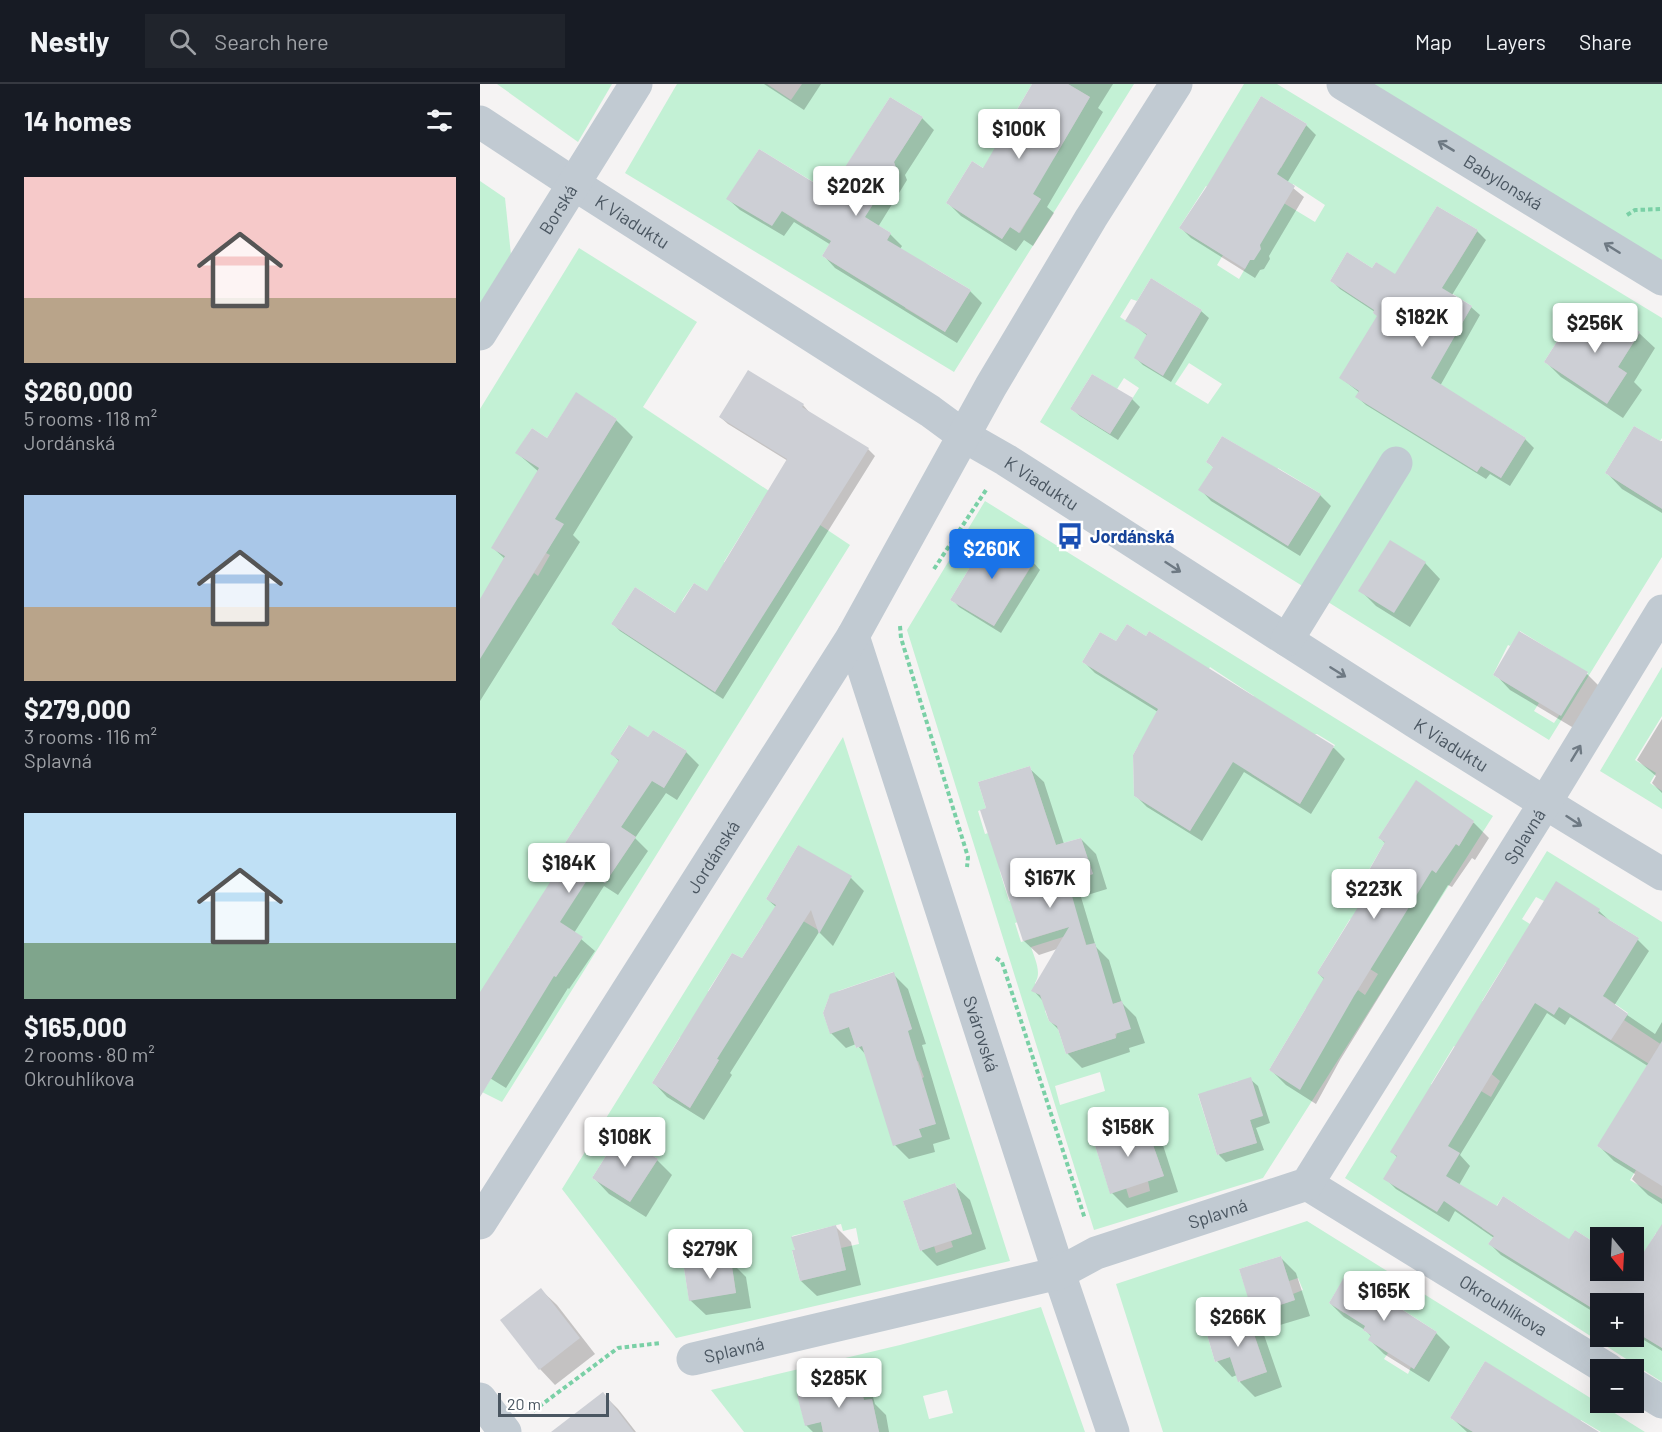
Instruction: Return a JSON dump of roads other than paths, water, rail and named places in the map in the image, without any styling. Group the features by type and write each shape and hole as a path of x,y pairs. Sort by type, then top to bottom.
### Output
{"street":[{"name":"Borská","path":"480,334 636,84"},
{"name":"Jordánská","path":"480,1223 853,636 991,386 1091,218 1176,84"},
{"name":"Babylonská","path":"1343,84 1662,279"},
{"name":"K Viaduktu","path":"480,122 930,411 964,436 1006,460 1545,803 1662,874"},
{"path":"1287,640 1396,462"},
{"name":"Splavná","path":"693,1359 1059,1273 1096,1253 1307,1184 1662,611"},
{"name":"Svárovská","path":"853,636 1059,1273 1113,1432"},
{"name":"Okrouhlíkova","path":"1307,1184 1591,1359"},
{"path":"1644,1391 1662,1402"},
{"path":"480,1399 505,1432"}],"place":[{"name":"Jordánská","path":"1070,536"}]}
